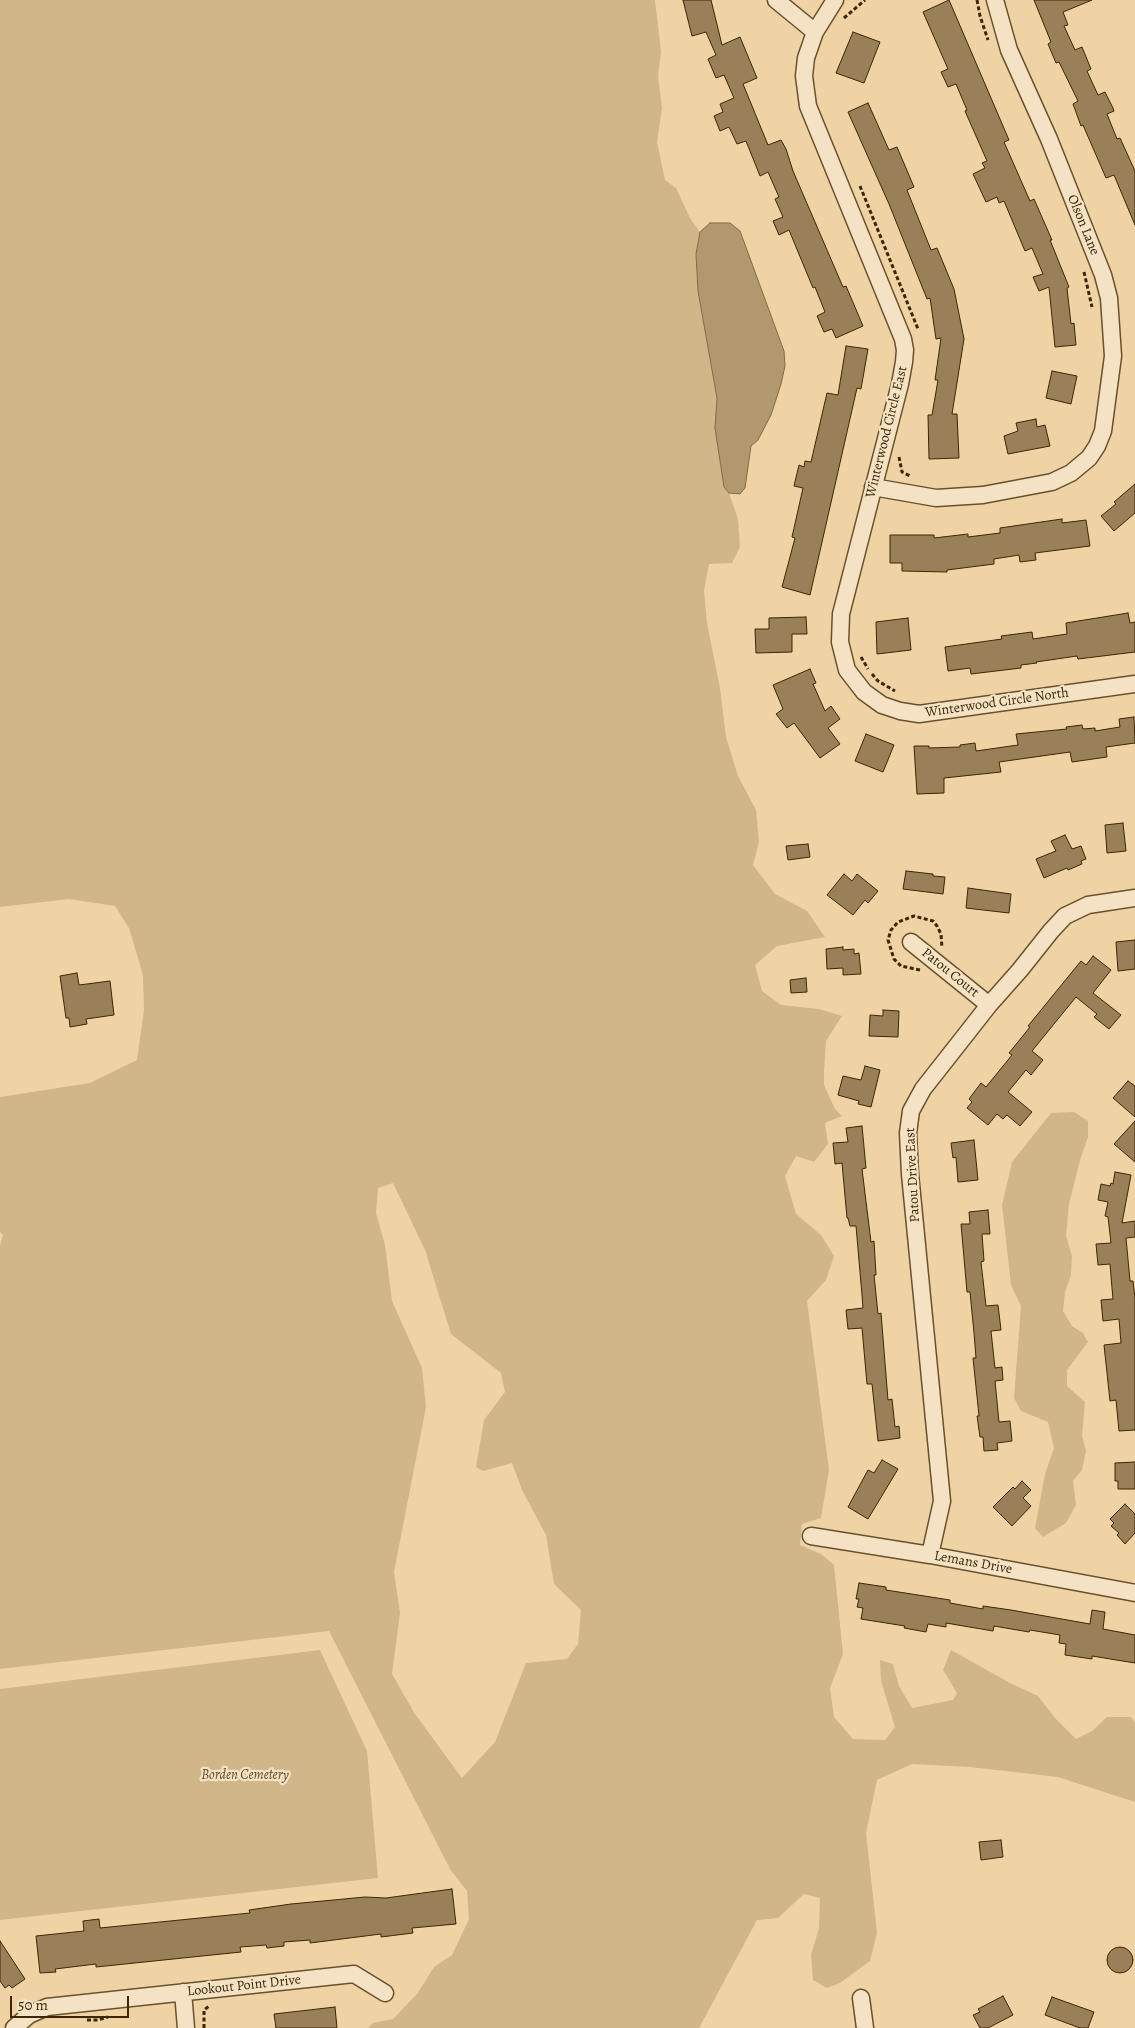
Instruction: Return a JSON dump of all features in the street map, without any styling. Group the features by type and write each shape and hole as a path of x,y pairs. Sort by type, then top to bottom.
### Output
{"street":[{"path":"776,0 815,32"},
{"name":"Winterwood Circle East","path":"836,0 815,32 806,58 804,76 808,106 903,339 905,350 903,369 841,614 840,642 847,670 864,692"},
{"name":"Olson Lane","path":"873,487 936,498 983,495 1052,482 1071,473 1089,458 1098,446 1103,431 1113,356 1109,298 1103,275 1049,139 1009,50 995,0"},
{"name":"Winterwood Circle North","path":"864,692 882,705 900,711 919,714 1135,684"},
{"name":"Patou Drive East","path":"930,1555 942,1501 910,1174 908,1133 911,1111 923,1089 989,1005 1020,970 1050,931 1065,916 1088,905 1134,898"},
{"name":"Patou Court","path":"911,942 989,1005"},
{"name":"Lemans Drive","path":"810,1536 930,1555 1135,1592"},
{"name":"Lookout Point Drive","path":"14,2028 29,2015 47,2007 354,1974 385,1993"},
{"path":"183,1992 186,2028"},
{"path":"861,1998 865,2028"}],"path":[{"path":"840,23 866,0"},
{"path":"977,0 983,26 992,48"},
{"path":"858,183 913,315 918,332"},
{"path":"1083,270 1093,309"},
{"path":"899,450 902,472 915,478"},
{"path":"860,654 870,672 878,681 900,694"},
{"path":"928,968 911,969 901,966 894,959 888,940 898,922 914,916 932,921 941,934 942,951"}],"green space":[{"path":"0,0 655,0 661,52 658,77 662,108 657,142 665,180 676,188 690,218 700,232 696,254 698,291 717,398 715,428 724,487 729,493 738,519 740,547 732,563 709,564 704,590 707,623 720,688 726,737 738,776 756,810 759,842 753,865 775,894 807,911 825,937 777,946 755,965 762,991 781,1005 819,1009 842,1016 826,1041 824,1085 835,1109 842,1116 825,1123 828,1144 814,1162 796,1156 785,1176 796,1214 821,1235 834,1256 826,1280 807,1301 829,1470 821,1518 802,1524 800,1545 821,1554 834,1565 843,1654 830,1688 834,1717 853,1739 885,1740 895,1727 881,1681 880,1660 893,1664 899,1686 912,1708 953,1700 957,1693 943,1670 951,1650 1010,1683 1038,1696 1055,1718 1076,1739 1092,1731 1107,1717 1131,1717 1135,1723 1135,1802 1058,1777 970,1767 912,1764 877,1780 866,1833 877,1933 870,1961 840,1983 827,1988 813,1980 811,1955 819,1928 820,1898 804,1894 778,1918 757,1920 699,2028 368,2028 373,2023 393,2019 417,1994 434,1967 452,1955 469,1919 467,1891 450,1869 329,1631 0,1669 0,1246 3,1235 0,1232 0,1097 90,1083 137,1060 144,1010 143,975 129,928 115,906 69,899 0,907","holes":["393,1183 425,1250 451,1334 501,1373 505,1392 484,1420 476,1467 483,1471 512,1463 522,1490 546,1535 554,1584 581,1610 578,1644 567,1659 526,1663 495,1742 462,1778 415,1714 392,1674 400,1613 394,1572 426,1407 422,1368 392,1301 385,1245 376,1213 378,1188"]},
{"path":"1074,1112 1088,1121 1088,1137 1069,1204 1066,1236 1072,1256 1071,1275 1065,1292 1063,1311 1072,1326 1083,1333 1088,1342 1067,1370 1067,1386 1085,1402 1082,1436 1086,1451 1082,1470 1073,1481 1076,1505 1066,1523 1043,1537 1035,1528 1045,1474 1054,1448 1048,1422 1021,1411 1014,1398 1021,1306 1011,1285 1002,1205 1012,1162 1051,1113"},
{"name":"Borden Cemetery","path":"320,1650 367,1751 378,1878 0,1920 0,1689"}],"shaded area":[{"path":"710,223 730,223 740,231 784,351 785,366 781,384 771,415 758,440 751,446 745,488 740,494 729,493 724,487 715,428 717,398 698,291 696,254 700,232"}],"building":[{"path":"683,0 711,0 722,45 740,37 757,78 743,84 768,145 781,140 786,149 793,171 843,287 846,286 863,326 836,338 832,329 824,332 817,316 825,312 789,230 779,235 773,221 783,217 775,199 779,197 768,172 760,176 746,141 737,144 729,127 720,131 714,116 723,112 720,104 734,98 724,75 716,78 708,59 716,55 706,32 692,36"},
{"path":"949,0 1009,140 1004,142 1030,201 1034,199 1052,240 1050,240 1069,287 1067,288 1071,324 1074,323 1076,345 1055,347 1049,287 1039,291 1033,277 1043,274 1032,248 1025,251 1004,201 999,203 997,197 986,202 973,174 985,168 982,163 987,161 965,111 967,110 956,84 948,87 941,72 948,69 923,12"},
{"path":"1034,0 1092,0 1063,12 1068,25 1064,26 1075,50 1082,47 1091,69 1087,71 1098,95 1105,92 1113,108 1114,111 1107,114 1117,139 1120,138 1135,171 1135,225 1114,175 1106,178 1083,125 1081,126 1073,104 1078,101 1059,62 1056,63 1048,44 1051,42"},
{"path":"853,32 880,42 864,83 836,73"},
{"path":"868,103 889,150 897,147 914,187 907,190 931,250 937,248 954,289 964,339 952,414 957,414 959,458 929,459 928,415 932,415 938,380 935,380 941,338 936,339 930,298 927,299 889,204 848,112"},
{"path":"846,346 868,349 861,389 857,388 810,595 782,587 795,538 792,537 803,488 794,486 799,465 804,467 805,461 811,462 827,393 838,395"},
{"path":"1052,371 1077,376 1071,404 1046,398"},
{"path":"1036,419 1037,427 1045,425 1050,446 1008,454 1004,436 1018,431 1016,423"},
{"path":"1135,484 1135,513 1114,531 1101,516 1116,504 1114,502"},
{"path":"1062,519 1062,523 1086,520 1090,546 1035,553 1036,560 1020,562 1019,555 994,559 994,564 947,570 947,572 902,571 902,563 890,563 890,535 934,535 934,538 968,534 968,537 1000,533 1000,528"},
{"path":"1128,613 1130,623 1135,622 1135,652 1078,659 1077,656 1021,665 1021,668 971,674 970,668 948,671 945,647 1002,639 1001,636 1032,632 1033,639 1067,634 1066,623"},
{"path":"806,617 807,634 792,634 792,652 756,653 755,629 769,629 769,618"},
{"path":"908,618 911,650 877,654 876,622"},
{"path":"810,669 816,683 813,684 825,711 831,706 840,719 828,728 840,744 820,758 794,723 787,728 776,714 783,709 773,685"},
{"path":"1134,717 1135,743 1106,747 1107,757 1072,762 1070,752 999,762 1001,772 944,778 944,793 917,794 914,746 929,746 929,748 960,747 960,745 975,743 976,751 1018,745 1016,734 1067,729 1066,727 1082,725 1083,729 1095,728 1095,731 1120,727 1119,719"},
{"path":"866,734 894,745 883,772 855,761"},
{"path":"1123,823 1126,851 1107,853 1105,825"},
{"path":"1065,835 1072,849 1081,846 1086,859 1081,861 1082,864 1044,878 1036,859 1056,851 1051,841"},
{"path":"808,844 810,857 788,860 786,846"},
{"path":"906,871 945,877 943,894 903,889"},
{"path":"844,874 852,881 857,874 878,891 868,903 865,900 853,915 827,895"},
{"path":"968,888 1011,894 1009,913 966,908"},
{"path":"1135,940 1135,969 1118,971 1116,942"},
{"path":"843,947 843,950 854,949 854,954 859,953 861,974 843,975 843,968 827,969 826,949"},
{"path":"1093,956 1111,970 1093,993 1121,1015 1109,1029 1094,1017 1097,1014 1076,997 1032,1051 1043,1060 1031,1075 1026,1070 1008,1092 1032,1112 1020,1126 1007,1115 1003,1119 997,1114 988,1125 967,1108 972,1102 969,1099 981,1083 986,1087 1012,1055 1009,1053 1030,1027 1028,1026 1081,961 1086,965"},
{"path":"77,973 79,985 110,981 114,1015 86,1019 87,1024 70,1027 69,1018 66,1018 60,976"},
{"path":"806,978 807,992 791,993 790,980"},
{"path":"883,1010 899,1011 898,1037 869,1036 870,1015 883,1016"},
{"path":"865,1066 880,1070 871,1107 858,1104 859,1101 838,1095 843,1076 861,1080"},
{"path":"1128,1081 1135,1086 1135,1117 1113,1098"},
{"path":"1135,1121 1135,1162 1114,1144"},
{"path":"862,1126 866,1168 862,1169 871,1242 874,1241 876,1275 874,1275 878,1314 881,1313 888,1400 892,1399 895,1427 899,1426 900,1438 878,1441 872,1384 867,1384 862,1328 848,1329 846,1310 863,1308 862,1295 856,1226 850,1226 847,1218 842,1163 835,1164 833,1143 848,1142 846,1128"},
{"path":"974,1140 978,1180 958,1182 956,1157 953,1158 951,1143"},
{"path":"1115,1172 1131,1175 1122,1223 1135,1221 1135,1237 1126,1238 1130,1281 1133,1281 1135,1298 1135,1430 1119,1431 1116,1400 1110,1401 1104,1345 1121,1343 1119,1319 1103,1321 1101,1300 1113,1299 1110,1264 1098,1265 1096,1244 1111,1243 1108,1217 1105,1216 1108,1202 1098,1200 1101,1184 1110,1186 1111,1183 1113,1184"},
{"path":"988,1210 990,1234 982,1234 984,1261 981,1262 986,1306 998,1305 1001,1330 991,1331 995,1368 1002,1367 1003,1380 995,1381 999,1422 1010,1421 1012,1441 997,1443 998,1450 984,1451 983,1437 980,1437 977,1416 979,1416 973,1358 976,1358 974,1333 970,1292 967,1292 961,1224 970,1224 969,1212"},
{"path":"882,1460 898,1469 868,1519 848,1507 868,1470 874,1473"},
{"path":"1135,1462 1135,1489 1118,1489 1118,1481 1115,1481 1115,1463"},
{"path":"1022,1481 1031,1490 1023,1498 1031,1506 1012,1526 993,1507 1013,1487 1015,1489"},
{"path":"1125,1504 1135,1514 1135,1533 1125,1544 1117,1535 1119,1533 1111,1526 1114,1523 1110,1519"},
{"path":"859,1583 886,1587 886,1590 950,1600 950,1603 983,1609 983,1606 1090,1624 1092,1610 1105,1612 1103,1629 1135,1635 1135,1663 1092,1656 1092,1659 1065,1655 1066,1644 1059,1643 1060,1635 1030,1630 1029,1632 994,1626 993,1631 946,1623 946,1627 928,1624 926,1632 904,1628 905,1626 861,1619 863,1608 857,1607 859,1599 856,1599"},
{"path":"1001,1840 1003,1857 981,1860 979,1842"},
{"path":"452,1889 456,1924 412,1928 413,1933 381,1937 381,1934 310,1943 310,1940 284,1942 284,1946 267,1948 266,1945 240,1947 241,1952 96,1967 96,1964 55,1969 56,1972 40,1973 36,1936 84,1931 83,1921 99,1919 100,1928 250,1913 249,1910 291,1904 365,1897 386,1898"},
{"path":"0,1941 25,1979 12,1988 9,1985 5,1988 0,1981"},
{"path":"1120,1947 1129,1951 1133,1960 1129,1969 1120,1973 1111,1969 1107,1960 1111,1951"},
{"path":"1003,1996 1013,2015 988,2028 980,2028 973,2015 980,2012 978,2009"},
{"path":"1052,1997 1094,2012 1088,2028 1080,2028 1045,2015"},
{"path":"335,2007 337,2028 276,2028 274,2014"}]}
